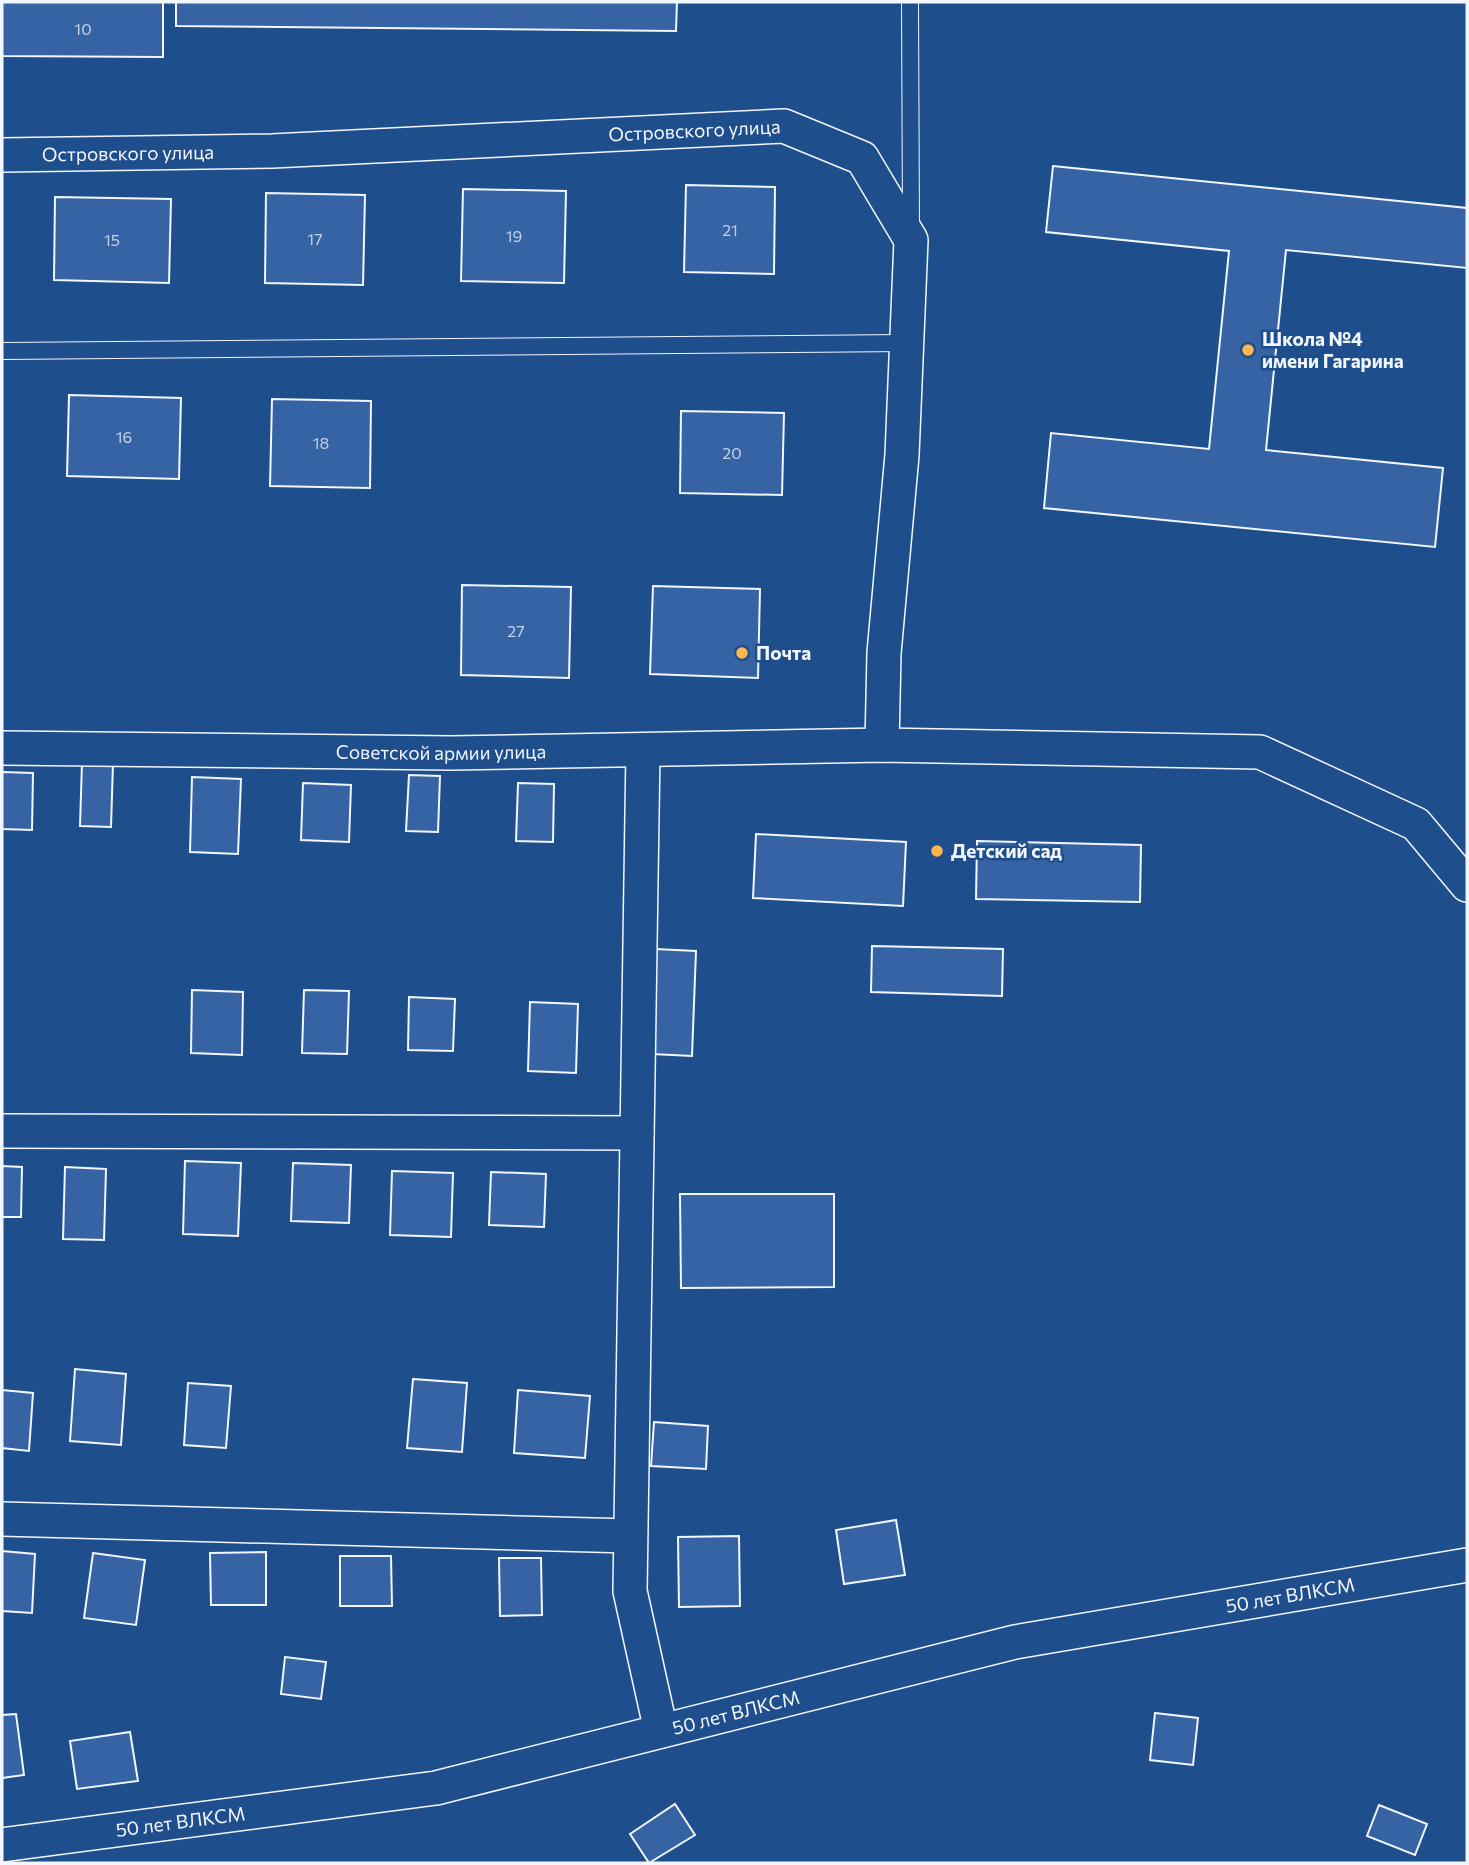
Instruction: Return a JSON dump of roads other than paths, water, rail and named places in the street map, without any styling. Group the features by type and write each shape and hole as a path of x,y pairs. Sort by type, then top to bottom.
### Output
{"street":[{"name":"Островского улица","path":"2,155 272,151 784,126 862,158 911,240"},
{"path":"882,745 884,653 902,455 911,240"},
{"name":"Советской армии улица","path":"2,748 437,753 882,745 1261,752 1416,824 1467,885"},
{"path":"643,750 630,1591 661,1731"},
{"path":"2,1130 637,1133"},
{"path":"2,1519 631,1536"},
{"name":"50 лет ВЛКСМ","path":"2,1844 436,1788 1015,1642 1467,1565"}],"lane":[{"path":"911,2 911,240"},
{"path":"2,351 907,343"}],"place":[{"name":"Школа №4 имени Гагарина","path":"1248,350"},
{"name":"Почта","path":"742,653"},
{"name":"Детский сад","path":"937,851"}]}
